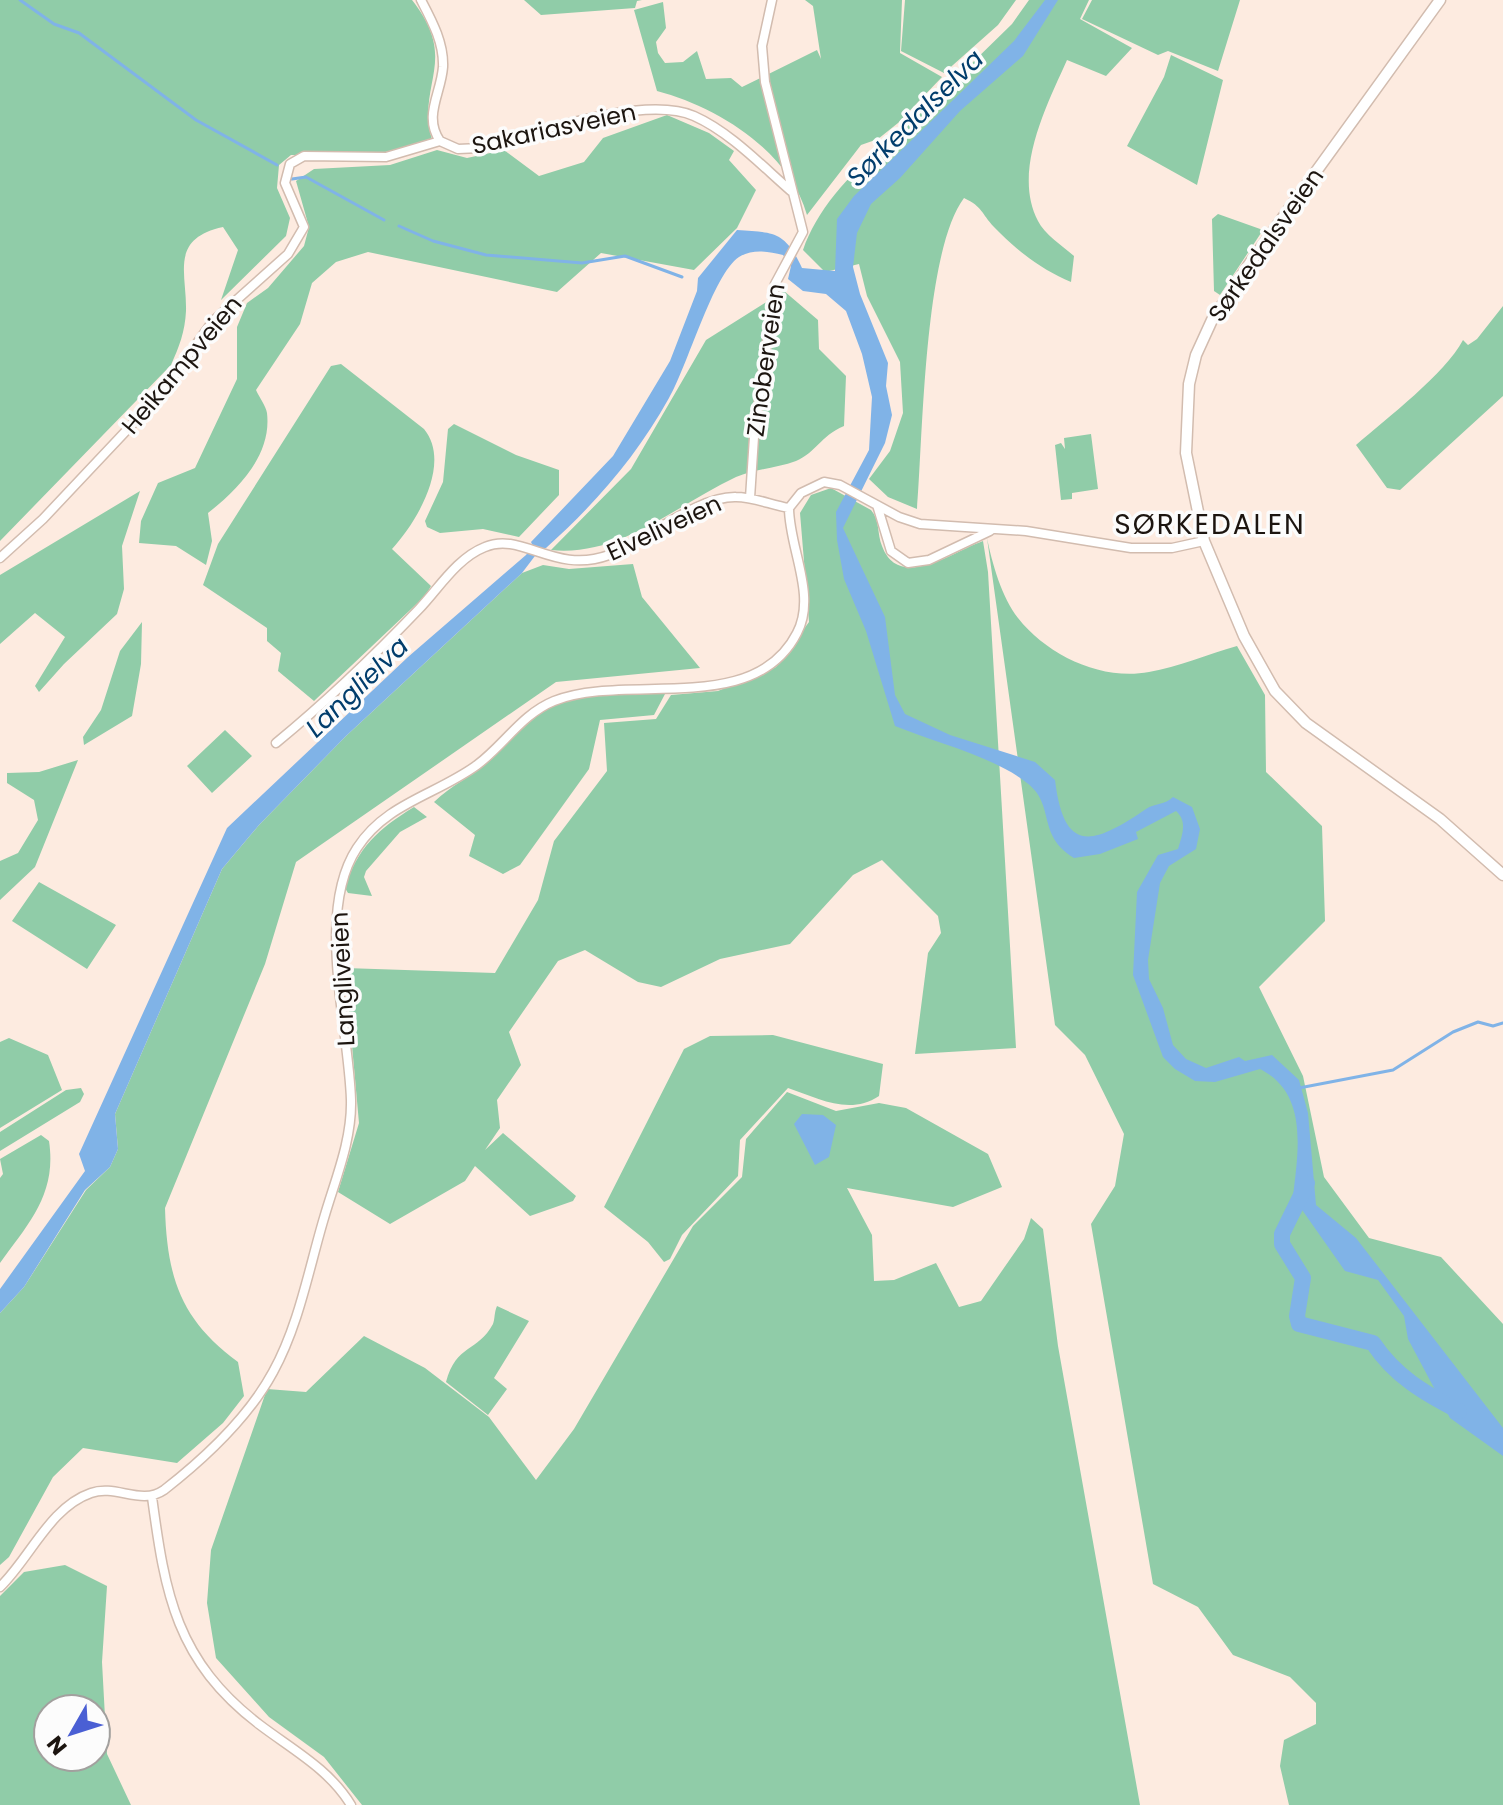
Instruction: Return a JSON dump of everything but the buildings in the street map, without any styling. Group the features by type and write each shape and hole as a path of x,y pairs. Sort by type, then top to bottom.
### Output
{"street":[{"name":"Sakariasveien","path":"421,0 442,51 443,70 431,120 440,141 471,150 652,107 696,116 791,191"},
{"name":"Zinoberveien","path":"750,498 754,437 775,284 800,241 803,225 791,191 764,70 763,36 772,0"},
{"name":"Sørkedalsveien","path":"1440,0 1243,272 1201,343 1189,384 1185,437 1190,480 1204,541 1253,656 1290,708 1319,734 1455,831 1503,875"},
{"name":"Heikampveien","path":"0,558 43,519 158,397 219,314 297,244 304,222 285,183 290,164 304,156 386,157 440,141"},
{"path":"750,498 765,505 789,508 801,493 816,483 840,485 913,522 991,531 1026,531 1131,548 1172,548 1204,541"},
{"name":"Elveliveien","path":"276,743 419,609 463,561 493,544 510,544 565,561 594,560 647,537 708,503 725,498 750,498"},
{"path":"874,503 891,551 908,563 929,560 991,531"},
{"name":"Langliveien","path":"152,1497 200,1459 258,1396 274,1371 292,1324 349,1131 351,1097 337,921 342,883 355,850 378,822 400,806 473,768 532,713 554,701 592,691 701,688 740,677 774,660 797,634 806,604 789,508"},
{"path":"0,1587 54,1521 81,1497 104,1490 152,1497 163,1578 188,1644 232,1701 322,1770 351,1805"}],"green space":[{"path":"0,0 412,0 426,21 435,56 429,103 432,140 374,155 291,155 279,165 277,188 290,218 286,236 221,300 238,250 223,227 206,232 195,240 185,259 185,319 171,365 0,541"},
{"path":"524,0 642,0 637,1 635,8 541,15"},
{"path":"805,0 902,0 900,53 942,77 898,123 878,139 861,145 807,215 785,171 748,135 704,108 657,91 634,10 663,2 666,28 656,42 658,53 665,63 683,62 697,51 706,79 731,78 742,87 817,50 821,59 813,6"},
{"path":"905,0 1016,0 998,25 944,73 901,51"},
{"path":"1029,0 1089,0 1080,19 1132,48 1106,76 1067,60 1035,139 1030,160 1031,202 1041,226 1074,256 1071,282 1020,251 978,207 964,198 951,224 933,300 917,509 888,497 869,479 890,451 903,413 900,362 867,296 859,264 825,272 803,250 816,221 835,194 1012,24"},
{"path":"1092,0 1240,0 1218,71 1168,51 1158,55 1082,19"},
{"path":"1171,55 1223,80 1197,185 1127,146 1164,77"},
{"path":"667,115 709,133 734,151 729,160 756,190 737,228 694,270 601,253 557,292 368,252 336,262 312,283 300,324 256,390 267,413 264,444 241,483 208,513 212,541 206,565 176,546 139,543 141,521 158,483 195,468 237,379 237,327 247,303 268,288 304,246 309,227 296,181 314,169 390,165 437,150 467,158 504,150 539,176 584,162 603,138"},
{"path":"1218,214 1263,230 1220,295 1214,291 1212,219"},
{"path":"784,291 818,320 819,349 846,376 844,426 796,461 736,477 624,537 577,550 551,550 631,469 706,340"},
{"path":"1503,306 1503,396 1400,490 1387,488 1356,445 1429,381 1463,340 1468,345 1477,339"},
{"path":"341,364 424,429 432,443 433,475 428,492 411,524 392,549 431,586 426,595 314,701 278,671 281,653 267,641 267,628 203,585 218,544 331,366"},
{"path":"454,424 516,455 559,470 559,495 519,537 483,529 440,533 427,527 425,521 443,482 448,429"},
{"path":"1091,434 1098,489 1072,493 1072,499 1061,500 1055,445 1061,443 1065,449 1064,438"},
{"path":"831,488 871,510 876,518 882,546 890,559 901,566 928,564 983,541 988,572 1016,1048 915,1054 928,953 941,933 938,916 882,860 853,875 790,944 720,959 661,987 638,982 585,950 558,961 509,1032 521,1065 497,1100 500,1128 485,1150 503,1133 576,1196 573,1201 530,1216 475,1166 465,1181 390,1224 338,1192 359,1123 345,968 495,973 538,900 554,841 607,771 604,723 656,719 671,695 718,691 776,667 809,622 800,513 811,495"},
{"path":"140,491 122,546 124,589 117,614 39,692 35,686 65,637 35,613 0,644 0,575"},
{"path":"987,538 1002,590 1012,610 1044,643 1076,662 1112,673 1131,674 1171,667 1237,646 1265,695 1266,772 1322,826 1325,921 1259,987 1303,1076 1324,1177 1369,1238 1441,1257 1503,1324 1503,1805 1289,1805 1280,1766 1284,1740 1316,1724 1316,1703 1290,1677 1233,1655 1198,1607 1153,1584 1091,1224 1115,1186 1124,1134 1085,1055 1055,1025"},
{"path":"633,564 642,597 700,668 556,682 296,862 265,964 165,1208 169,1256 181,1296 203,1330 238,1362 244,1396 223,1423 177,1463 83,1448 53,1477 9,1557 0,1565 0,1313 24,1287 86,1190 110,1167 118,1149 115,1114 222,869 259,825 346,736 522,573 543,565 569,569"},
{"path":"142,622 141,664 132,716 84,745 83,737 101,710 120,651"},
{"path":"665,694 654,715 600,720 589,769 520,865 503,874 469,856 475,835 434,802 482,767 543,711 587,697"},
{"path":"225,730 252,756 212,793 187,766"},
{"path":"78,760 35,867 0,900 0,861 18,853 38,820 34,800 7,783 7,773 39,772"},
{"path":"414,807 427,817 400,832 366,871 364,877 372,896 348,893 345,888 350,874 370,841"},
{"path":"39,882 116,925 87,969 12,921"},
{"path":"773,1035 883,1064 879,1096 868,1102 845,1105 788,1088 740,1140 738,1176 682,1235 670,1259 664,1262 648,1242 604,1207 684,1049 710,1036"},
{"path":"9,1038 48,1055 62,1090 0,1128 0,1042"},
{"path":"81,1088 84,1094 80,1102 0,1151 0,1132 66,1090"},
{"path":"787,1092 836,1111 879,1103 906,1108 988,1154 1002,1187 953,1207 847,1188 872,1235 874,1281 894,1280 936,1263 959,1307 981,1301 1024,1239 1031,1218 1043,1229 1058,1346 1140,1805 362,1805 324,1757 269,1717 216,1658 207,1603 211,1550 267,1389 306,1392 364,1336 425,1368 489,1417 536,1480 574,1429 693,1226 742,1177 746,1139"},
{"path":"41,1135 49,1141 49,1177 45,1192 30,1221 0,1263 0,1178 3,1174 0,1159"},
{"path":"497,1306 529,1321 494,1378 507,1389 488,1415 446,1382 455,1361 487,1333 493,1324"},
{"path":"65,1565 107,1586 102,1662 104,1693 32,1693 32,1773 112,1773 112,1765 131,1805 0,1805 0,1596 24,1572"}],"water":[{"path":"1045,0 1058,0 1023,56 960,111 900,178 871,204 857,233 853,267 860,294 888,363 886,386 892,415 885,443 843,528 885,617 895,695 905,714 950,735 1035,762 1055,780 1066,821 1074,832 1084,836 1111,830 1149,807 1173,797 1192,807 1200,829 1196,849 1169,866 1160,883 1148,960 1149,979 1163,1008 1173,1045 1186,1059 1206,1068 1239,1057 1245,1061 1272,1055 1299,1080 1308,1113 1316,1205 1356,1238 1503,1428 1503,1456 1450,1418 1408,1339 1404,1316 1378,1280 1345,1271 1293,1197 1297,1125 1287,1093 1276,1080 1260,1069 1215,1082 1195,1081 1163,1057 1133,975 1137,892 1158,855 1178,849 1183,829 1180,815 1176,811 1136,832 1138,839 1100,854 1074,858 1055,840 1041,801 1027,783 998,765 895,726 866,631 844,579 837,540 836,512 869,450 872,397 862,354 846,311 826,294 803,291 788,279 791,266 783,255 765,252 744,254 729,267 710,301 669,398 629,460 598,496 546,548 541,548 522,573 346,736 259,825 222,869 115,1114 118,1149 110,1167 85,1190 24,1287 0,1313 0,1289 85,1171 79,1154 227,828 408,657 526,555 533,546 531,542 613,456 670,361 697,291 698,278 737,230 768,233 783,240 802,268 835,271 837,219 854,196 1014,41"},
{"path":"802,1114 823,1115 836,1125 829,1157 815,1165 794,1124"}],"waterway":[{"path":"20,0 54,24 79,33 196,120 277,165"},
{"path":"292,179 306,177 384,220"},
{"path":"399,226 433,241 486,255 582,263 625,256 682,277"},
{"path":"1299,1088 1393,1070 1453,1032 1478,1022 1493,1026 1503,1023"},
{"path":"1307,1183 1282,1234 1282,1244 1303,1278 1297,1316 1299,1324 1373,1343 1411,1383 1459,1411"}],"district":[{"name":"SØRKEDALEN","path":"1210,524"}],"water label":[{"name":"Sørkedalselva","path":"915,118"},
{"name":"Langlielva","path":"357,687"}]}
